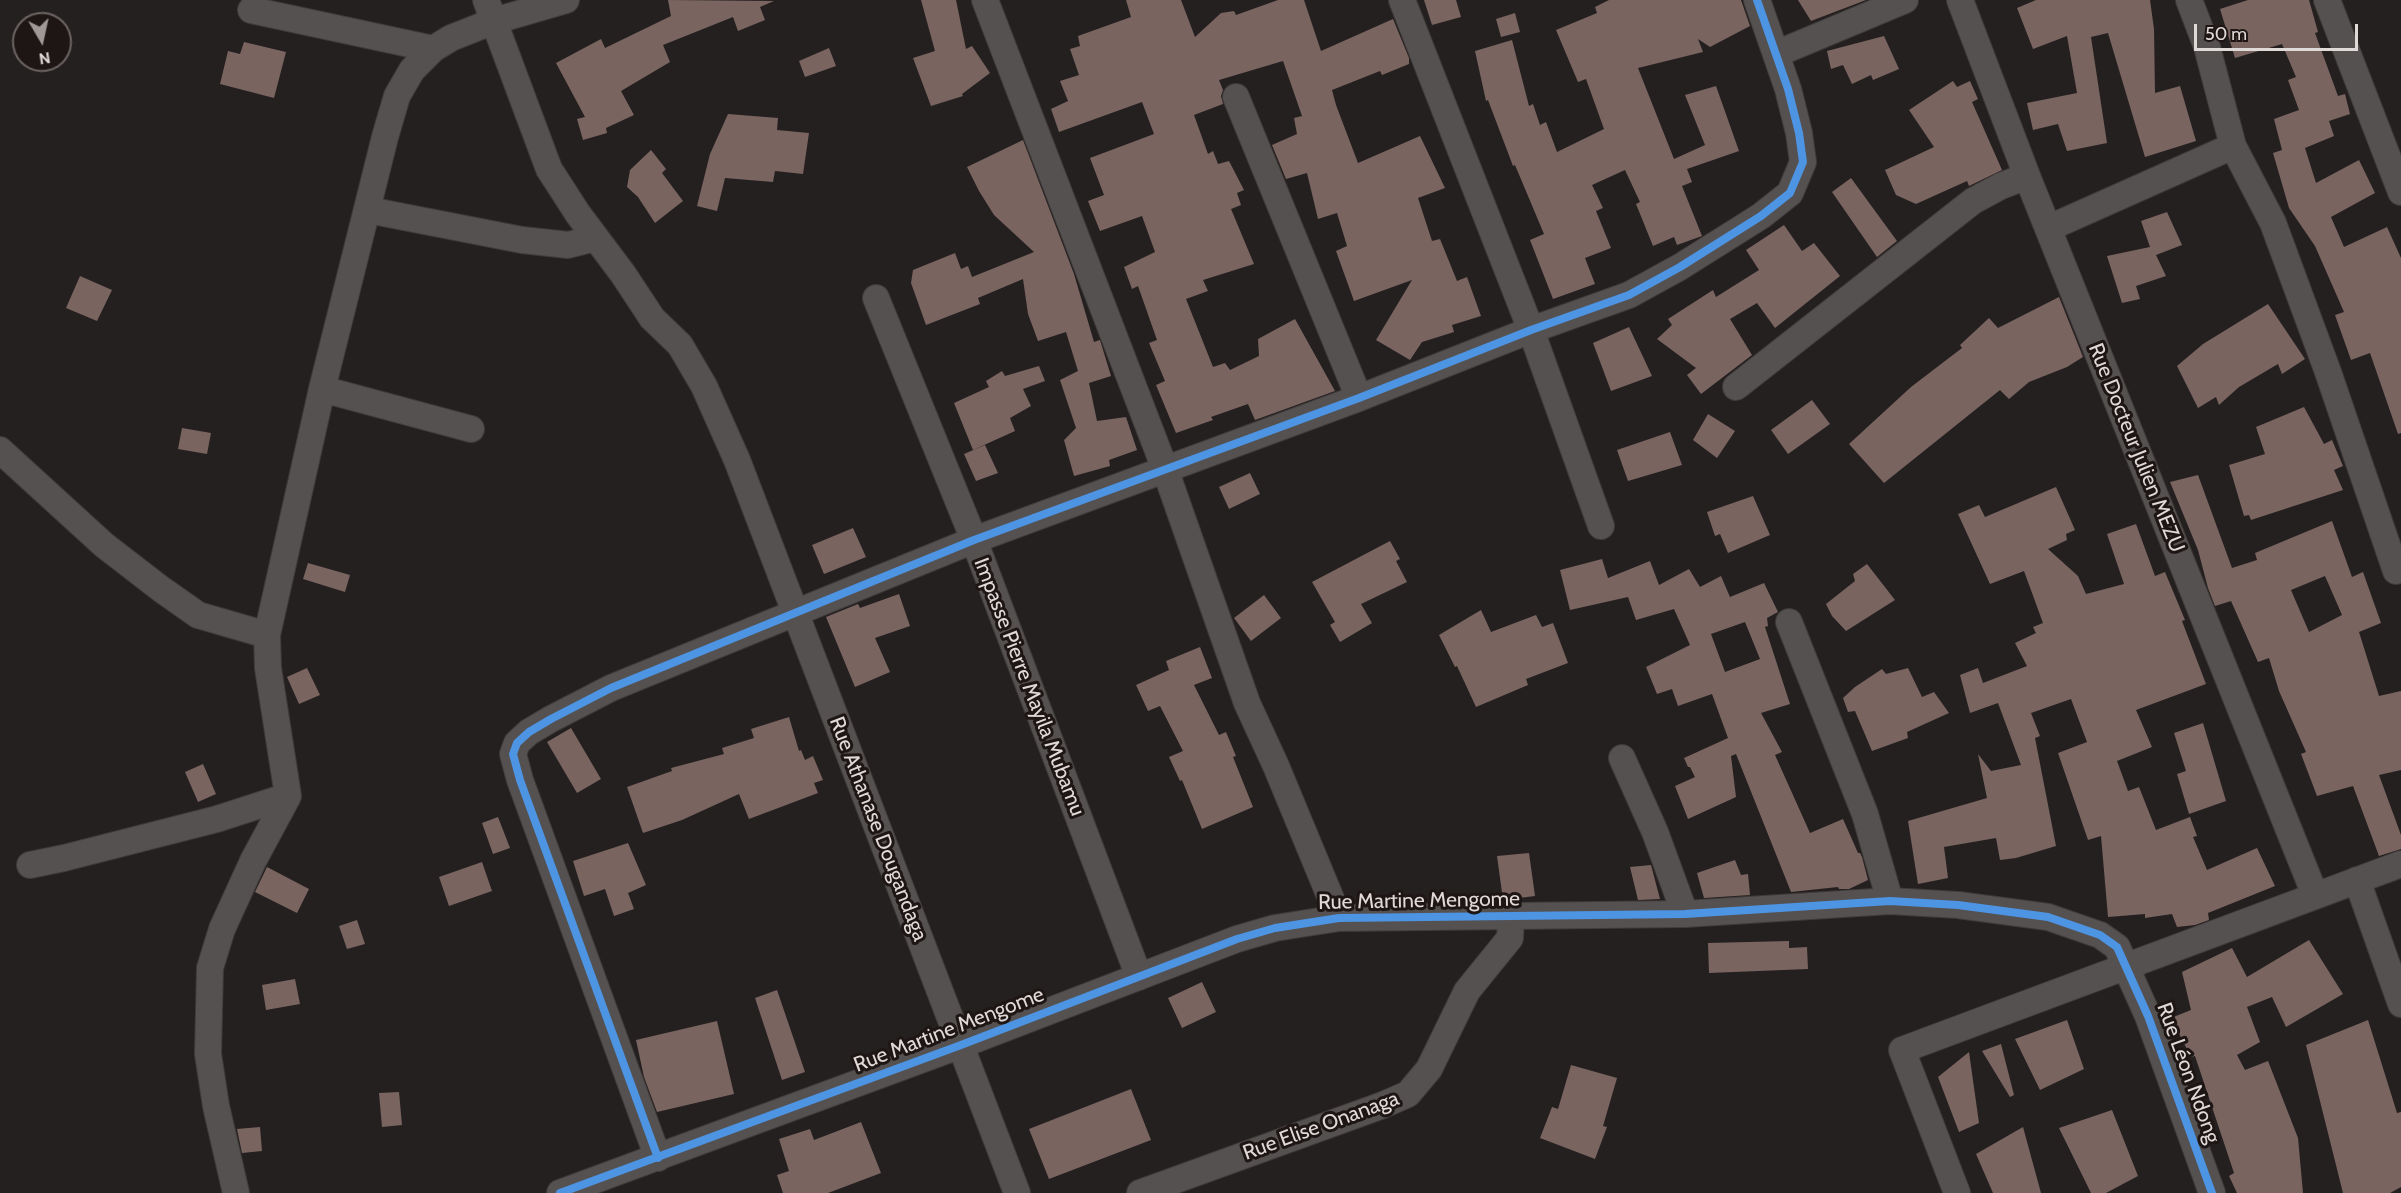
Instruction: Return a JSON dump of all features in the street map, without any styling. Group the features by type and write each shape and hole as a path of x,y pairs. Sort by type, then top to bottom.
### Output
{"street":[{"path":"236,1193 216,1106 208,1054 210,968 226,919 253,861 288,796 268,668 267,635 322,389 396,96 412,70 433,49 490,11 566,0"},
{"path":"985,0 1165,469 1247,703 1276,766 1339,918"},
{"path":"1402,0 1531,330 1601,526"},
{"path":"658,1158 520,780 513,748 529,732 610,688 974,540 1359,399 1531,330 1629,295 1713,247 1761,216 1790,193 1803,162 1799,133 1776,54 1756,0"},
{"path":"1776,54 1905,0"},
{"name":"Rue Docteur Julien MEZU","path":"1960,0 2027,176 2315,895"},
{"path":"2189,0 2207,47 2233,146 2273,223 2328,372 2396,571"},
{"path":"2327,0 2401,192"},
{"path":"251,10 433,49"},
{"name":"Rue Athanase Dougandaga","path":"490,11 549,169 652,318 680,345 704,386 737,460 1017,1193"},
{"path":"1236,98 1359,399"},
{"path":"2049,228 2233,146"},
{"path":"1736,387 1973,201 2001,186 2027,176"},
{"path":"368,210 522,240 568,245 596,238"},
{"name":"Impasse Pierre Mayila Mubamu","path":"876,298 974,540 1140,977"},
{"path":"322,389 471,429"},
{"path":"0,450 96,537 161,589 198,615 267,635"},
{"path":"1789,622 1865,814 1890,901"},
{"path":"1622,758 1655,832 1685,914"},
{"path":"30,865 174,830 288,796"},
{"path":"1957,1193 1902,1050 2401,864"},
{"path":"2357,880 2401,1004"},
{"name":"Rue Martine Mengome","path":"560,1193 961,1045 1237,939 1275,928 1339,918 1685,914 1921,901 2018,912 2059,920 2100,934 2117,946 2127,966"},
{"name":"Rue Elise Onanaga","path":"1140,1193 1408,1094 1429,1069 1467,991 1510,938 1511,917"},
{"name":"Rue Léon Ndong","path":"2127,966 2148,1016 2212,1193"}],"building":[{"path":"668,0 774,1 760,7 765,20 738,31 733,17 663,45 670,62 621,91 634,115 606,128 607,133 583,140 577,119 585,117 556,63 601,39 605,48 671,16"},
{"path":"921,0 956,0 966,49 972,46 990,73 962,94 963,96 931,106 913,58 935,51"},
{"path":"1126,0 1181,0 1195,37 1221,13 1234,11 1236,15 1278,0 1304,0 1321,51 1393,19 1409,58 1409,64 1382,75 1380,71 1332,90 1336,105 1358,163 1420,136 1445,188 1418,198 1432,241 1440,239 1457,281 1467,277 1481,316 1452,325 1454,332 1422,342 1410,360 1376,340 1412,280 1354,301 1336,251 1347,246 1337,213 1318,219 1307,173 1286,179 1272,145 1297,134 1294,118 1302,116 1283,61 1219,80 1223,90 1221,96 1223,104 1194,115 1208,154 1213,151 1218,164 1229,161 1244,190 1237,193 1241,205 1231,209 1254,264 1203,280 1208,291 1186,299 1213,367 1225,363 1230,370 1259,356 1258,339 1295,319 1335,391 1255,420 1248,404 1176,433 1156,385 1165,381 1149,343 1157,340 1138,286 1132,289 1124,267 1155,252 1142,216 1100,231 1088,201 1104,195 1090,158 1154,134 1142,102 1059,132 1051,109 1068,101 1060,81 1079,75 1070,49 1080,46 1078,36 1131,17"},
{"path":"1424,0 1456,0 1461,17 1432,25"},
{"path":"1609,0 1741,0 1750,26 1710,47 1698,39 1703,52 1638,68 1674,159 1705,145 1685,95 1716,86 1739,151 1687,169 1692,182 1682,186 1702,236 1677,245 1674,237 1653,246 1636,204 1640,202 1625,170 1592,185 1603,208 1596,211 1611,248 1585,258 1595,284 1553,299 1530,240 1544,234 1515,165 1513,166 1488,100 1486,101 1475,51 1512,40 1529,106 1533,104 1540,125 1546,122 1557,152 1604,129 1586,79 1578,82 1556,30 1597,13 1595,7"},
{"path":"1798,0 1866,0 1811,21"},
{"path":"2036,0 2150,0 2154,29 2155,93 2180,86 2196,141 2145,157 2108,33 2091,37 2107,143 2067,151 2058,124 2033,130 2027,103 2077,93 2067,36 2033,49 2017,8"},
{"path":"2248,0 2309,0 2318,32 2315,33 2338,96 2345,94 2350,114 2329,121 2334,136 2305,148 2316,183 2359,160 2375,193 2331,217 2344,247 2387,227 2401,258 2401,433 2398,434 2370,353 2351,360 2335,315 2344,312 2315,246 2289,208 2273,153 2282,150 2274,119 2299,110 2288,80 2296,77 2282,44 2235,58 2220,9"},
{"path":"1515,13 1520,32 1501,37 1496,19"},
{"path":"1884,36 1899,69 1873,80 1871,75 1852,84 1843,65 1831,69 1827,51"},
{"path":"244,42 286,52 274,98 220,84 228,51 240,54"},
{"path":"829,48 836,66 805,77 799,61"},
{"path":"1953,81 1957,87 1970,81 1978,99 1972,102 2002,170 1969,186 1967,181 1916,204 1896,195 1885,170 1934,147 1909,110"},
{"path":"728,114 778,118 777,130 809,133 803,174 775,171 773,182 725,178 717,211 697,206 710,154"},
{"path":"1023,140 1074,274 1094,342 1100,340 1111,376 1089,383 1097,421 1126,417 1137,450 1109,460 1110,466 1074,476 1064,440 1076,428 1060,380 1078,371 1066,332 1038,341 1028,314 1023,279 978,298 980,304 926,325 911,283 913,270 955,253 961,269 968,266 972,277 1034,252 994,215 967,167"},
{"path":"651,150 666,169 662,173 683,201 655,223 638,197 627,187 630,170"},
{"path":"1851,178 1897,241 1877,257 1832,192"},
{"path":"2167,212 2182,245 2156,255 2166,276 2136,286 2140,299 2122,303 2107,256 2150,247 2141,221"},
{"path":"1784,225 1802,251 1814,243 1840,276 1775,328 1757,303 1730,319 1752,355 1701,394 1687,375 1696,368 1657,339 1672,325 1668,319 1713,290 1716,297 1759,270 1746,250"},
{"path":"80,276 112,290 97,321 66,308"},
{"path":"2059,297 2083,357 2067,367 2029,382 2009,399 2000,390 1884,483 1849,444 1911,387 1962,348 1960,345 1989,318 1998,328"},
{"path":"2268,304 2305,359 2282,374 2278,364 2239,387 2219,405 2216,397 2198,408 2177,366 2203,344"},
{"path":"1629,327 1652,376 1611,391 1593,343"},
{"path":"1039,366 1045,381 1023,389 1031,406 1010,418 1015,431 973,450 954,403 989,387 986,381 1002,371 1005,376"},
{"path":"1812,400 1830,424 1788,454 1771,430"},
{"path":"2304,407 2324,444 2332,440 2343,466 2334,470 2343,490 2251,520 2249,515 2244,516 2229,465 2265,454 2256,427"},
{"path":"1708,414 1735,431 1717,458 1693,440"},
{"path":"182,428 211,433 207,454 178,449"},
{"path":"1670,432 1682,465 1628,481 1617,450"},
{"path":"985,445 998,473 976,481 964,454"},
{"path":"1250,473 1260,494 1229,509 1219,487"},
{"path":"2198,475 2232,568 2257,560 2255,553 2332,521 2352,577 2363,572 2381,623 2359,632 2379,696 2401,691 2401,770 2379,775 2401,835 2401,849 2379,856 2353,786 2317,796 2301,754 2306,752 2279,691 2269,658 2258,662 2231,601 2215,606 2198,550 2170,482","holes":["2325,576 2342,615 2309,632 2291,590"]},
{"path":"2056,487 2075,530 2066,534 2067,540 2048,549 2078,576 2086,594 2124,584 2107,534 2136,524 2155,576 2165,572 2185,620 2182,621 2206,684 2136,710 2152,747 2117,761 2128,791 2139,787 2156,830 2190,817 2197,836 2193,837 2207,870 2257,848 2275,886 2208,913 2209,920 2195,925 2177,927 2172,914 2145,918 2145,914 2108,917 2101,836 2088,840 2058,753 2087,742 2071,699 2031,713 2040,736 2035,738 2056,846 2016,858 2000,860 1996,838 1944,847 1948,878 1918,884 1908,821 1987,798 1978,754 1991,771 2021,765 1998,703 1970,713 1960,675 1978,668 1983,683 2027,666 2015,643 2036,633 2033,627 2043,623 2024,571 1990,584 1958,514 1979,505 1985,517"},
{"path":"1753,496 1770,535 1728,553 1720,534 1715,536 1707,512"},
{"path":"853,528 866,557 824,574 812,545"},
{"path":"1390,541 1400,559 1396,561 1407,582 1361,604 1372,623 1340,642 1330,625 1335,622 1312,582"},
{"path":"1602,559 1608,578 1650,561 1659,585 1689,569 1700,587 1721,576 1730,597 1764,583 1778,612 1767,618 1768,626 1765,627 1790,704 1761,713 1782,752 1775,755 1810,833 1843,819 1862,857 1868,880 1849,889 1838,887 1791,892 1736,754 1731,756 1736,797 1688,819 1675,786 1695,777 1684,758 1728,738 1712,694 1678,706 1672,689 1657,694 1646,667 1690,645 1674,609 1636,620 1628,597 1570,610 1560,570","holes":["1745,622 1760,659 1725,672 1711,634"]},
{"path":"308,563 350,575 345,592 303,579"},
{"path":"1867,564 1895,600 1846,631 1832,616 1826,604 1855,581 1853,574"},
{"path":"899,594 910,626 875,638 890,672 855,687 826,617 858,604 860,608"},
{"path":"1264,595 1281,618 1251,641 1234,618"},
{"path":"1481,610 1491,632 1536,615 1542,627 1553,623 1568,663 1526,679 1528,685 1476,707 1457,666 1455,667 1439,635"},
{"path":"1200,647 1212,678 1194,685 1219,735 1226,732 1236,756 1233,757 1253,807 1202,829 1182,780 1180,781 1169,757 1183,751 1160,706 1148,711 1136,685 1169,670 1166,661"},
{"path":"307,668 320,695 299,704 287,677"},
{"path":"1908,668 1922,697 1934,692 1949,713 1907,732 1908,738 1872,751 1855,711 1848,712 1843,698 1882,669 1886,674"},
{"path":"789,717 799,751 801,750 805,760 813,756 823,780 814,783 818,793 749,819 739,794 682,820 643,833 627,787 672,771 671,768 724,754 722,748 754,738 751,729"},
{"path":"2203,723 2226,801 2189,814 2177,774 2186,771 2174,733"},
{"path":"571,728 601,779 577,793 547,742"},
{"path":"203,764 216,794 198,802 185,772"},
{"path":"498,817 510,848 493,854 482,823"},
{"path":"628,843 646,885 628,893 634,909 614,916 605,889 584,896 573,861"},
{"path":"1529,853 1535,896 1503,900 1497,856"},
{"path":"1735,860 1741,875 1748,874 1750,895 1704,898 1697,873"},
{"path":"482,862 492,891 449,906 439,877"},
{"path":"1651,865 1660,899 1638,900 1630,867"},
{"path":"267,867 309,889 297,913 255,892"},
{"path":"357,920 365,944 347,949 339,926"},
{"path":"2309,940 2343,994 2286,1027 2272,997 2247,1007 2260,1042 2237,1055 2245,1070 2268,1061 2298,1138 2303,1193 2237,1193 2229,1176 2234,1173 2195,1056 2191,1057 2171,1018 2191,1010 2182,972 2232,948 2247,977"},
{"path":"1789,941 1789,948 1807,947 1808,969 1709,973 1708,943"},
{"path":"295,979 300,1004 266,1010 262,985"},
{"path":"1202,982 1216,1012 1182,1028 1168,998"},
{"path":"777,990 805,1072 782,1080 755,998"},
{"path":"2067,1020 2084,1069 2040,1090 2015,1039"},
{"path":"2368,1020 2397,1113 2401,1112 2401,1187 2390,1193 2343,1193 2306,1045"},
{"path":"717,1021 734,1094 657,1112 644,1077 636,1040"},
{"path":"2001,1044 2014,1095 2010,1097 1982,1051"},
{"path":"1969,1052 1979,1123 1959,1132 1938,1077"},
{"path":"1571,1065 1617,1078 1603,1126 1607,1127 1595,1159 1540,1138 1552,1107 1558,1109"},
{"path":"1131,1089 1151,1140 1049,1179 1029,1129"},
{"path":"399,1092 402,1125 382,1127 379,1093"},
{"path":"2112,1110 2138,1176 2106,1193 2091,1193 2059,1128"},
{"path":"861,1122 881,1173 828,1193 783,1193 777,1175 789,1171 779,1139 810,1129 814,1140"},
{"path":"260,1127 262,1151 242,1153 237,1129"},
{"path":"2023,1127 2041,1193 1993,1193 1976,1154"}],"cycle path":[{"path":"658,1158 520,780 513,754 517,743 529,732 551,719 611,688 974,540 1359,398 1531,330 1629,295 1680,267 1761,216 1790,193 1803,162 1799,133 1788,89 1757,0"},
{"path":"560,1193 961,1045 1237,939 1275,928 1339,918 1685,914 1890,901 1958,905 2048,917 2100,935 2117,947 2148,1016 2212,1193"}]}
